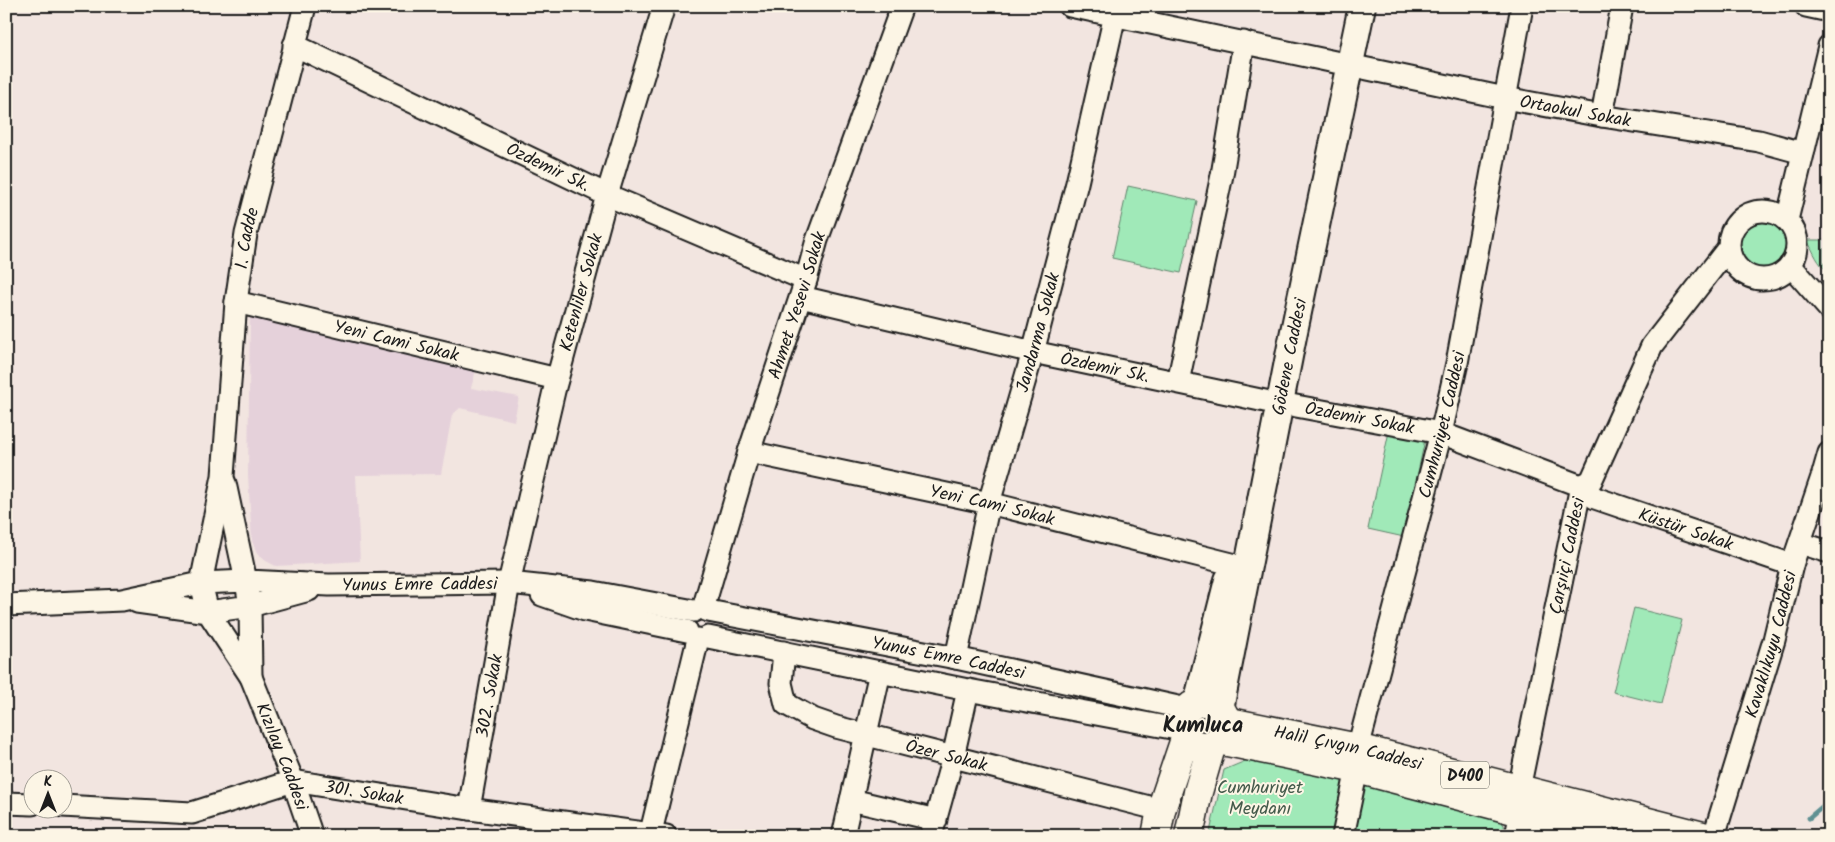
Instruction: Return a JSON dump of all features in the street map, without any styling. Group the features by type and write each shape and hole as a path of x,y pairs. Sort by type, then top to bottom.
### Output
{"highway":[{"name":"Halil Çıvgın Caddesi","path":"1203,724 1357,758 1519,812 1602,836"},
{"path":"1159,823 1203,724"},
{"path":"1189,836 1198,792 1203,724"},
{"name":"Halil Çıvgın Caddesi","path":"1519,812 1703,836"}],"main road":[{"name":"Gödene Caddesi","path":"1203,724 1342,63 1347,6"},
{"name":"Gödene Caddesi","path":"1342,63 1362,6"},
{"name":"Gödene Caddesi","path":"1203,724 1232,564 1272,402"}],"street":[{"name":"1. Cadde","path":"202,583 223,476 236,302 246,234 305,6"},
{"name":"Ketenliler Sokak","path":"509,583 557,379 607,195 664,6"},
{"name":"Ahmet Yesevi Sokak","path":"702,610 749,452 804,289 818,240 902,6"},
{"name":"Ortaokul Sokak","path":"1070,6 1116,10 1244,42 1505,98 1758,141 1803,153"},
{"name":"Cumhuriyet Caddesi","path":"1343,836 1357,758 1441,433 1460,348 1522,6"},
{"path":"1602,116 1622,6"},
{"path":"1806,6 1829,11"},
{"name":"Jandarma Sokak","path":"956,658 989,503 1033,352 1077,183 1116,10"},
{"path":"1178,382 1222,175 1244,42"},
{"name":"Özdemir Sk.","path":"294,45 804,289 1033,352 1272,402"},
{"path":"1729,247 1731,258 1737,267 1746,274 1756,278 1767,279 1778,276 1790,265 1797,250 1797,239 1794,229 1787,220 1829,46"},
{"name":"Çarşıiçi Caddesi","path":"1519,812 1581,486 1591,481 1652,346 1729,247 1730,235 1735,224 1749,214 1766,211 1778,214 1787,220"},
{"path":"1790,265 1829,309"},
{"name":"Yeni Cami Sokak","path":"236,302 557,379"},
{"name":"Özdemir Sokak","path":"1272,402 1441,433 1581,486"},
{"name":"Yeni Cami Sokak","path":"749,452 989,503 1232,564"},
{"name":"Kavaklıkuyu Caddesi","path":"1714,836 1774,640 1792,566 1829,453"},
{"name":"1. Cadde","path":"223,476 250,606"},
{"name":"Küstür Sokak","path":"1581,486 1595,498 1792,566"},
{"path":"1800,543 1829,552"},
{"name":"Yunus Emre Caddesi","path":"202,583 246,581 329,585 509,583 594,592 702,610 956,658 1203,724"},
{"path":"6,605 122,600 202,583 208,612 122,600"},
{"name":"Yunus Emre Caddesi","path":"509,583 585,610 968,690 1203,724"},
{"name":"302. Sokak","path":"469,809 509,583"},
{"name":"Yunus Emre Caddesi","path":"208,612 250,606 329,585"},
{"name":"Kızılay Caddesi","path":"250,606 250,677"},
{"path":"655,835 698,635 712,633 715,624 712,614 702,610"},
{"name":"Kızılay Caddesi","path":"208,612 250,677 293,781 312,836"},
{"name":"Özer Sokak","path":"784,652 781,683 786,704 813,719 836,727 953,757 1159,823"},
{"path":"843,836 880,672"},
{"path":"851,800 934,828 968,690"},
{"name":"301. Sokak","path":"72,807 192,813 293,781 469,809 655,835"},
{"path":"6,803 22,804"}],"shaded area":[{"path":"250,313 476,370 471,388 519,397 514,421 460,408 452,415 441,474 356,475 360,561 276,566 266,561 257,553 252,541 248,475"}],"green space":[{"path":"1128,186 1197,201 1181,273 1112,258"},
{"path":"1762,222 1771,224 1779,229 1784,237 1786,246 1784,255 1779,263 1771,268 1762,270 1753,268 1745,263 1740,255 1738,246 1740,237 1745,229 1753,224"},
{"path":"1807,240 1823,240 1823,264 1829,265 1829,272 1819,262"},
{"path":"1390,427 1426,435 1404,537 1368,529"},
{"path":"1634,608 1682,620 1661,704 1613,692"},
{"name":"Cumhuriyet Meydanı","path":"1257,756 1495,812 1504,825 1505,836 1226,836 1210,832 1224,770"}],"waterway":[{"path":"1809,818 1829,801"}],"district":[{"name":"Kumluca","path":"1203,724"}]}
